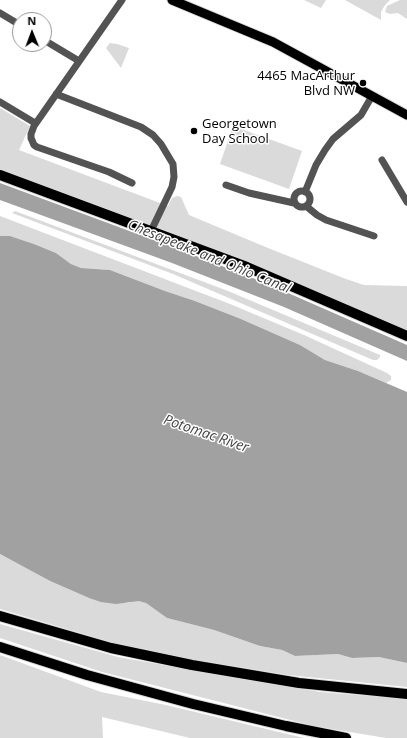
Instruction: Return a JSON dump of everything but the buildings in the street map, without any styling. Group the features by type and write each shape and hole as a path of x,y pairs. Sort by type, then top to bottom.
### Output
{"highway":[{"path":"0,175 151,231 282,282 407,336"},
{"path":"0,616 111,648 192,665 299,683 407,694"},
{"path":"0,646 87,675 193,704 286,726 346,738"}],"main road":[{"path":"172,0 188,3 273,42 407,115"}],"street":[{"path":"122,0 32,129 31,138 34,145 38,147 109,172 132,183"},
{"path":"0,13 12,20"},
{"path":"52,45 79,61"},
{"path":"56,94 141,127 153,135 161,144 173,164 174,177 172,187 151,231"},
{"path":"305,192 324,150 333,139 361,115 372,96"},
{"path":"0,102 36,123"},
{"path":"382,160 407,202"},
{"path":"226,185 249,193 294,203 300,207 306,206 310,200 309,195 305,192 295,194 294,203"},
{"path":"306,206 326,220 374,236"}],"shaded area":[{"path":"304,0 326,0 321,8"},
{"path":"345,0 390,0 381,12 381,20"},
{"path":"400,0 407,0 407,19 398,13 390,14 385,12 387,6"},
{"path":"110,43 129,48 121,68 106,48"},
{"path":"0,108 30,126 19,150 168,206 172,198 177,196 181,197 189,215 346,279 364,285 407,286 407,332 0,171"},
{"path":"233,126 302,151 289,189 220,164"},
{"path":"15,211 228,291 380,355 380,357 377,360 373,360 173,274 12,213"},
{"path":"0,216 230,304 304,335 387,373 391,376 391,380 386,383 358,371 325,360 300,345 195,301 110,270 81,268 71,264 56,253 34,244 10,236 0,236"},
{"path":"0,554 50,581 89,598 128,603 139,600 146,603 167,618 214,630 260,646 282,650 295,656 338,654 352,658 379,657 407,663 407,687 288,675 190,659 114,643 0,609"},
{"path":"0,624 118,657 320,692 407,699 407,738 386,738 314,726 102,672 0,638"},
{"path":"0,655 101,692 166,705 304,738 190,738 102,717 103,738 0,738"}],"water":[{"path":"0,183 263,282 407,345 407,361 284,307 172,263 0,200"},
{"name":"Potomac River","path":"0,236 10,236 34,244 56,253 71,264 81,268 110,270 195,301 300,345 325,360 358,371 407,392 407,663 379,657 352,658 338,654 295,656 282,650 260,646 214,630 167,618 146,603 139,601 116,604 101,602 89,598 50,581 0,554"}],"place":[{"name":"4465 MacArthur Blvd NW","path":"363,83"},
{"name":"Georgetown Day School","path":"194,131"}],"water label":[{"name":"Chesapeake and Ohio Canal","path":"209,257"}]}
